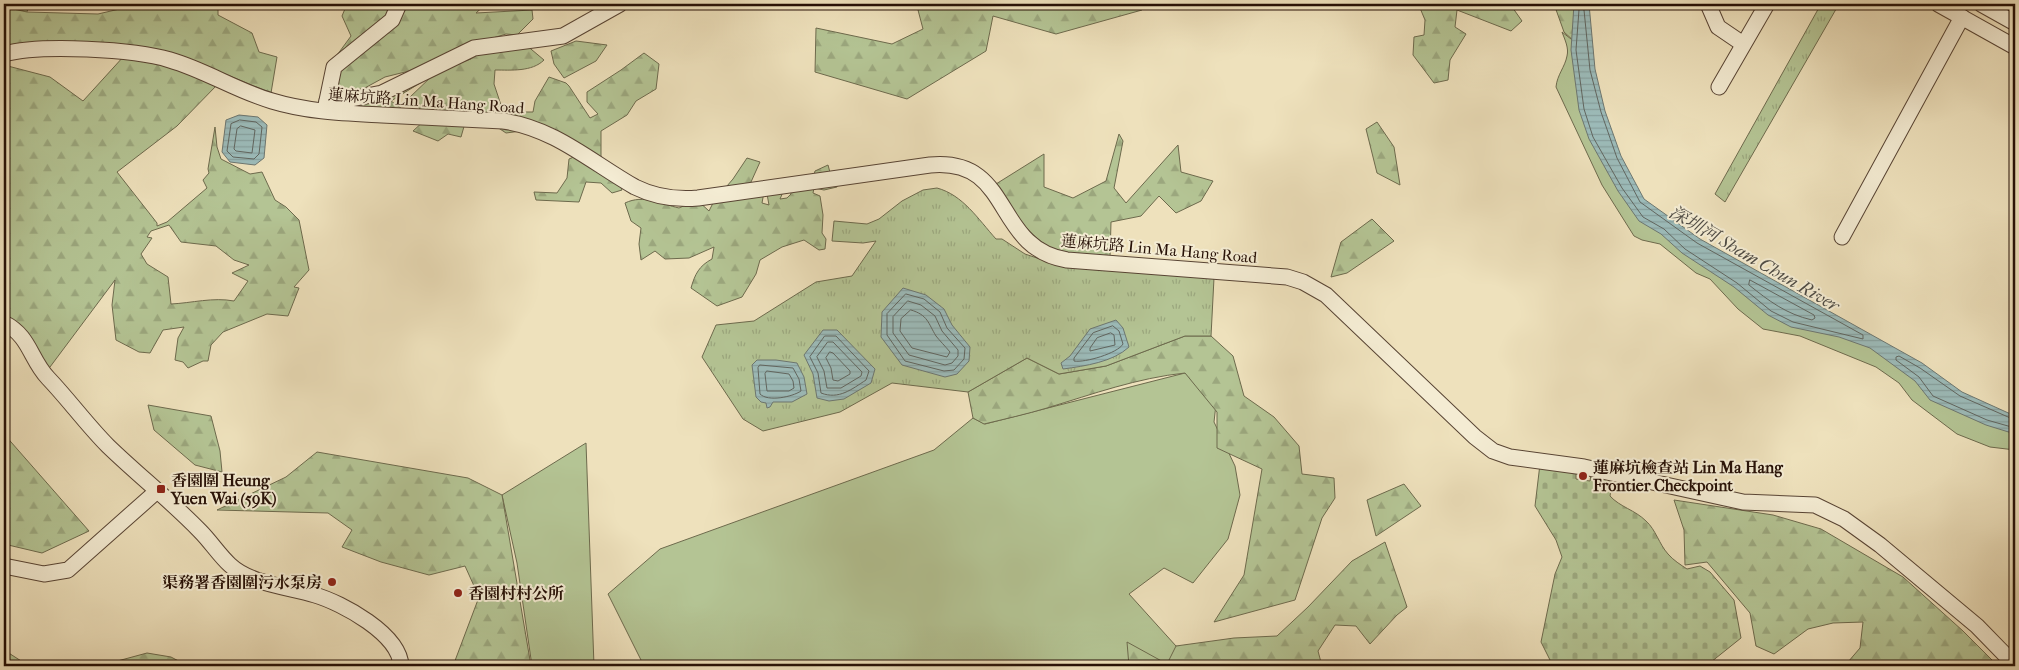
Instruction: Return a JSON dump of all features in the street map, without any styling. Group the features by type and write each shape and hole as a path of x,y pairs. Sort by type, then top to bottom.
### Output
{"street":[{"path":"399,4 392,20 334,67 326,106 382,93 474,48 563,36 620,4"},
{"path":"1708,4 1718,27 1744,44"},
{"path":"1719,87 1767,4"},
{"path":"1938,4 1961,11 2015,35"},
{"path":"1981,4 2015,23"},
{"path":"1961,11 2015,47"},
{"path":"1842,237 1961,11"},
{"name":"蓮麻坑路 Lin Ma Hang Road","path":"4,54 29,50 67,49 131,53 164,58 272,101 503,121 527,126 555,136 642,190 661,197 698,198 930,164 959,166 975,173 986,182 1023,237 1034,248 1050,256 1077,261 1287,277 1302,282 1326,295 1475,437 1494,451 1510,457 1584,467 1743,502 1815,505 1844,518 1880,545 1977,626 2015,665"},
{"path":"4,323 23,337 43,373 108,446 202,533 235,569 267,583 323,597 358,616 388,638 397,649 401,666"},
{"path":"4,566 44,574 68,570 158,491"}],"green space":[{"path":"4,4 29,4 27,12 4,7"},
{"path":"141,4 218,4 218,15 252,33 259,52 277,57 271,93 179,55 4,49 4,7 27,12 98,14"},
{"path":"347,4 486,4 476,13 532,10 533,19 517,35 506,34 460,48 409,71 385,77 350,96 335,95 332,62 351,36 342,16"},
{"path":"931,4 1139,4 1142,10 1056,34 993,16 986,51 907,99 815,72 816,28 892,44 923,29 918,10"},
{"path":"1422,4 1510,4 1522,21 1511,31 1457,10 1455,27 1466,34 1450,60 1448,80 1434,83 1413,55 1414,37 1424,35 1425,20 1420,8"},
{"path":"1554,4 1579,4 1575,42 1564,32"},
{"path":"1821,4 1839,4 1725,202 1715,194"},
{"path":"1562,32 1580,46 1626,190 1664,227 2015,423 2015,450 1990,447 1957,434 1912,400 1899,383 1876,367 1800,336 1763,329 1738,309 1710,279 1696,273 1660,244 1634,236 1602,185 1556,87 1567,53"},
{"path":"519,39 544,60 534,67 495,70 494,84 502,108 515,105 521,112 533,112 535,101 549,77 566,83 569,86 590,118 598,114 587,102 587,92 644,53 659,64 656,89 636,101 627,115 601,131 601,164 615,174 622,190 612,193 601,183 586,182 579,202 536,200 534,192 557,193 567,178 569,159 588,151 536,129 506,133 491,123 465,123 461,137 448,134 438,141 413,131 425,120 422,111 409,98 433,75 391,101 405,111 333,108 471,59 488,44"},
{"path":"576,41 607,45 596,61 564,78 554,64 551,51"},
{"path":"124,56 171,65 218,84 177,126 117,172 157,223 157,226 167,222 207,188 203,180 209,173 208,169 215,127 217,147 221,159 250,174 262,172 275,200 286,207 299,220 309,270 294,287 299,288 288,316 267,314 223,332 211,345 208,361 203,361 188,368 183,362 175,360 178,338 184,327 163,330 150,353 139,352 116,340 112,305 115,280 47,371 4,318 4,65 50,77 83,101","holes":["169,225 181,242 216,246 234,260 249,265 232,273 248,281 234,301 210,300 171,304 168,277 147,264 141,254 152,238 147,237 151,231"]},
{"path":"1377,122 1394,147 1400,185 1377,173 1366,129"},
{"path":"1119,134 1123,141 1114,188 1126,203 1178,145 1181,172 1213,181 1201,201 1176,213 1159,196 1141,216 1111,222 1110,258 1070,255 1046,245 1026,227 996,184 1044,154 1044,187 1073,198 1106,181"},
{"path":"747,158 760,162 751,182 764,192 762,203 769,205 767,194 783,192 780,199 787,198 791,194 788,182 812,182 815,171 828,165 831,176 839,176 837,187 824,190 814,188 813,193 820,196 823,215 822,233 826,239 825,249 819,250 804,240 782,247 760,260 756,274 742,297 717,306 691,288 698,271 712,259 714,247 689,258 665,259 655,251 641,260 639,244 641,228 631,221 625,203 639,199 679,208 697,200 709,211 714,201 733,179"},
{"path":"937,188 955,196 962,202 996,239 1002,239 1025,254 1064,267 1214,278 1211,336 1185,336 1106,366 1059,374 1027,358 968,392 892,383 840,412 763,431 743,419 702,357 716,325 754,321 816,282 852,276 876,241 863,243 832,241 834,221 867,224 879,219 902,201 923,190"},
{"path":"1372,219 1394,241 1347,273 1331,277 1341,242"},
{"path":"1185,336 1211,336 1233,356 1244,396 1274,417 1299,446 1302,474 1334,478 1335,498 1322,518 1295,600 1214,622 1244,575 1262,469 1217,448 1217,412 1185,373 1132,383 984,424 973,418 968,392 1027,358 1059,374 1106,366"},
{"path":"1185,373 1216,404 1214,422 1235,466 1240,495 1228,539 1193,583 1164,568 1129,594 1176,646 1216,666 977,666 975,663 909,666 644,666 608,594 660,549 934,450 973,418 985,424"},
{"path":"148,405 211,416 220,451 222,472 195,465 154,430"},
{"path":"4,434 89,531 42,553 4,544"},
{"path":"586,443 594,666 532,666 517,563 502,495"},
{"path":"317,452 468,478 502,495 531,666 453,666 479,597 465,566 429,575 381,562 342,547 352,530 328,513 217,510 286,477"},
{"path":"1540,464 1576,471 1576,479 1590,481 1591,474 1613,478 1610,496 1646,521 1670,556 1687,569 1700,566 1710,572 1734,600 1741,638 1706,666 1553,666 1541,642 1555,574 1562,557 1556,540 1535,506"},
{"path":"1404,484 1421,506 1376,536 1367,500"},
{"path":"1674,500 1773,515 1821,529 1903,577 1963,631 1998,666 1850,666 1848,662 1860,648 1863,622 1833,623 1808,629 1774,654 1756,646 1750,613 1707,562 1685,565 1684,530"},
{"path":"1385,542 1407,607 1370,644 1356,626 1335,625 1318,651 1322,666 1129,666 1127,642 1167,664 1176,646 1234,638 1277,636 1352,561"},
{"path":"4,650 29,666 4,666"},
{"path":"147,653 171,657 188,666 99,666"}],"water":[{"path":"1574,4 1589,4 1595,69 1605,111 1621,156 1644,199 1700,239 1922,363 1962,392 2015,416 2015,434 1986,425 1930,400 1915,381 1870,348 1839,337 1791,327 1768,315 1734,287 1682,253 1661,234 1639,221 1618,191 1589,139 1579,110 1571,50"},
{"path":"239,115 258,117 267,125 264,158 255,165 230,162 222,152 226,120"},
{"path":"903,288 926,295 944,309 952,325 970,347 969,361 957,374 945,377 902,365 881,337 882,312"},
{"path":"1116,320 1123,328 1129,347 1107,360 1063,369 1061,363 1070,356 1090,329"},
{"path":"823,330 837,330 875,369 871,383 844,399 829,401 817,398 813,374 804,355"},
{"path":"757,360 797,363 804,377 807,394 792,402 773,402 767,408 766,403 761,402 756,397 752,365"}],"place":[{"name":"蓮麻坑檢查站 Lin Ma Hang Frontier Checkpoint","path":"1583,476"},
{"name":"香園圍 Heung Yuen Wai (59K)","path":"161,489"},
{"name":"渠務署香園圍污水泵房","path":"332,582"},
{"name":"香園村村公所","path":"458,593"}],"water label":[{"name":"深圳河 Sham Chun River","path":"1754,259"}]}
